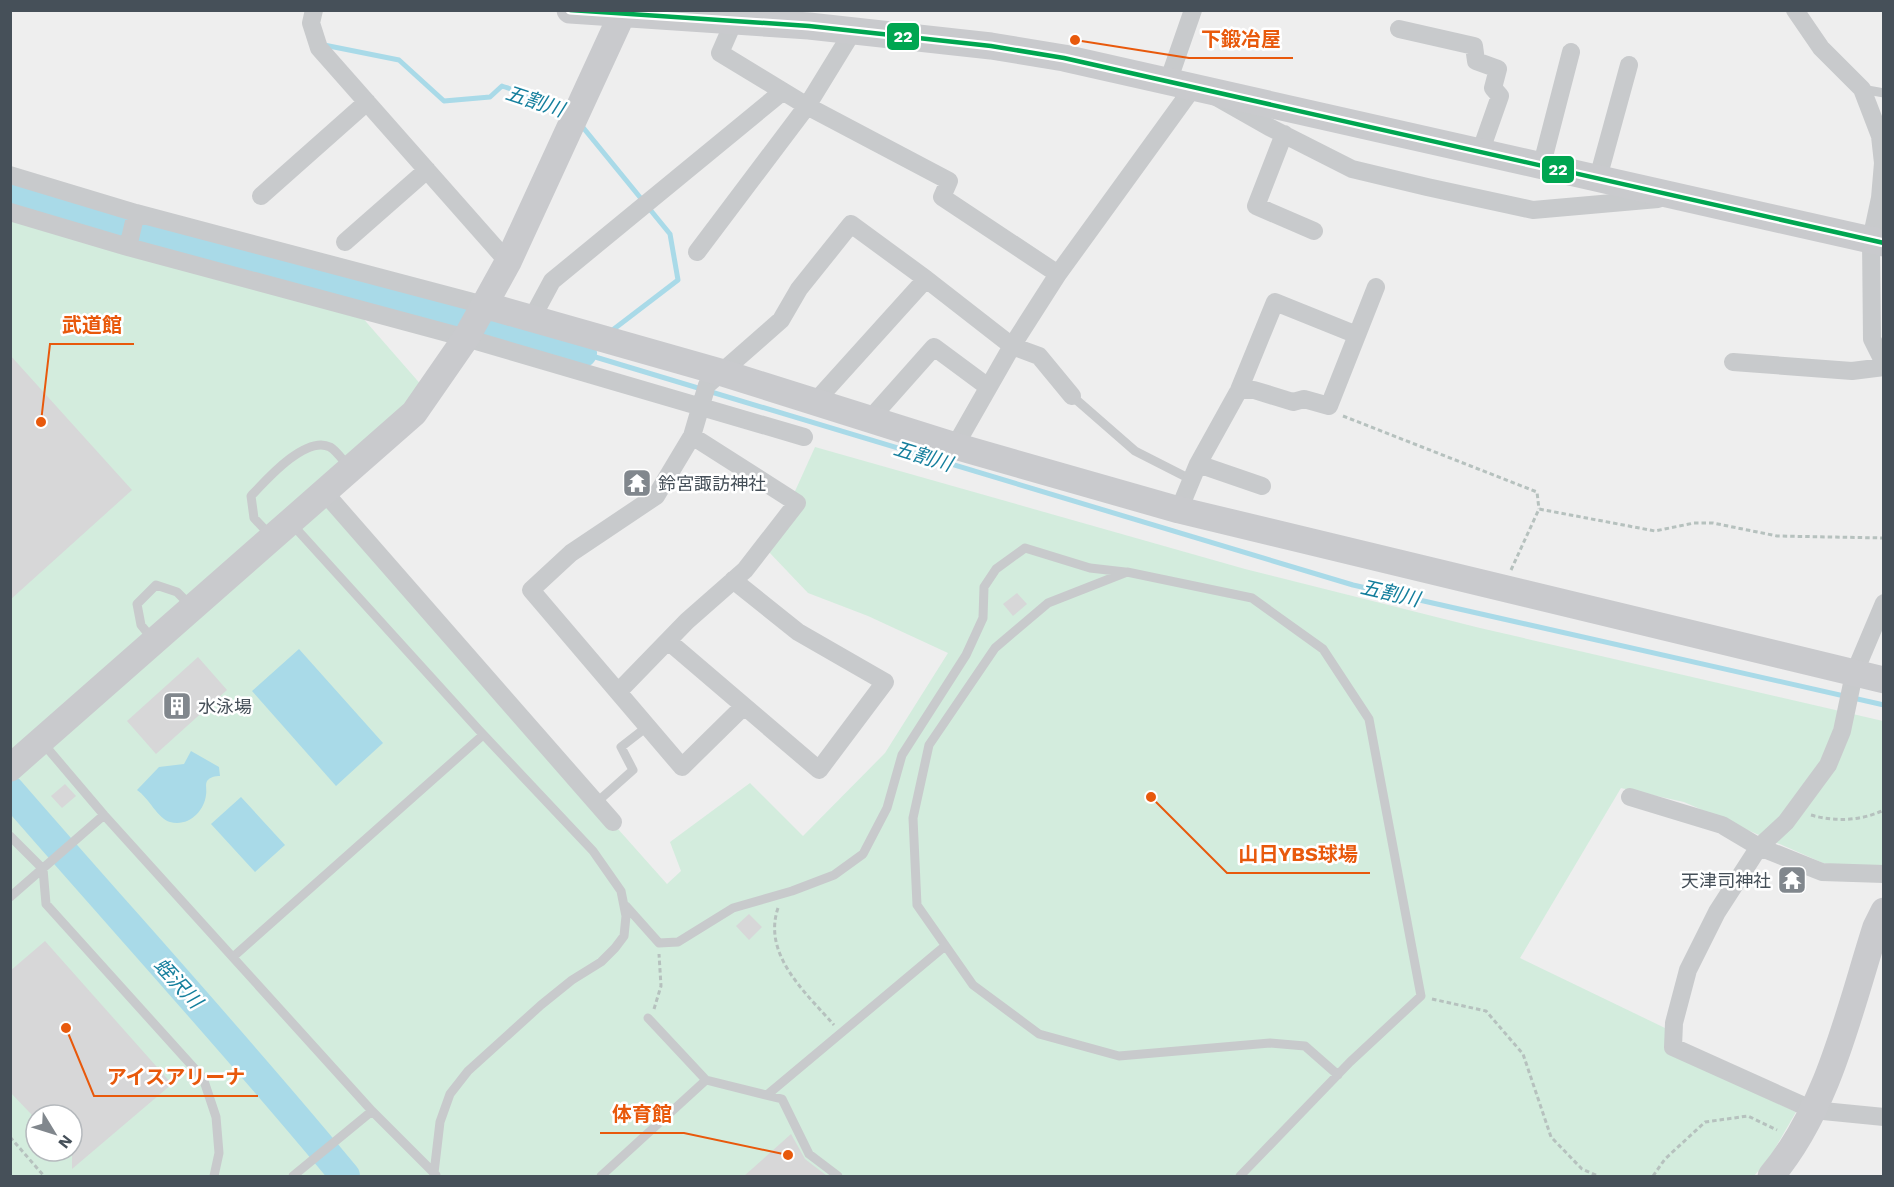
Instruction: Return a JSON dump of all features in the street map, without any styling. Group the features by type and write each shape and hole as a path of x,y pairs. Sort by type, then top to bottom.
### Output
{"street":[{"path":"570,10 624,12 853,31 991,46 1195,85 1877,242"},
{"path":"1169,80 1193,10"},
{"path":"1733,362 1852,371 1884,365 1872,339 1882,163 1880,136 1863,88 1821,48 1795,10"},
{"path":"11,768 414,412 475,322 508,262 624,12"},
{"path":"312,17 319,48 508,262"},
{"path":"734,21 720,54 807,106 949,181 942,197 1058,274"},
{"path":"1400,29 1474,46 1476,61 1498,69 1493,88 1500,96 1481,150"},
{"path":"697,252 807,106 853,31"},
{"path":"1542,164 1571,52"},
{"path":"1598,178 1629,65"},
{"path":"1195,85 1352,168 1479,200 1533,210 1680,196"},
{"path":"956,446 1012,346 1058,274 1195,85"},
{"path":"531,320 552,281 782,92"},
{"path":"261,196 367,102"},
{"path":"1284,134 1256,206 1314,231"},
{"path":"345,242 427,170"},
{"path":"10,175 475,322 707,391 814,403 1179,510 1503,588 1853,679 1884,680"},
{"path":"10,212 128,247 475,322 531,320 601,339 804,437"},
{"path":"128,247 136,213"},
{"path":"744,706 682,767 531,590 571,553 656,496 693,436 707,391 781,320 799,289 851,224 1012,346 1040,356 1072,396"},
{"path":"814,403 926,279"},
{"path":"1239,390 1254,390 1293,402 1304,399 1329,406 1376,287"},
{"path":"1179,510 1195,472 1239,390 1275,302 1357,335"},
{"path":"870,419 934,346 988,387"},
{"path":"619,691 668,641 745,570 797,503 693,436"},
{"path":"1195,472 1262,486"},
{"path":"325,493 613,822"},
{"path":"668,641 819,770 885,682 798,632 733,580"},
{"path":"1884,603 1853,679 1842,731 1828,765 1786,822 1759,847 1717,912 1688,970 1674,1023 1673,1047 1813,1110 1884,1117"},
{"path":"1630,797 1722,825 1759,847 1822,872 1884,874"},
{"path":"1771,1176 1813,1110 1831,1067 1876,927 1884,911"}],"lane":[{"path":"1863,88 1884,93"},
{"path":"1072,396 1136,451 1195,472"},
{"path":"351,470 331,448 318,444 304,448 251,496 254,518 282,530 483,735 593,851 621,891 624,905 624,936 615,948 601,962 572,980 541,1005 468,1071 450,1094 440,1122 436,1174"},
{"path":"624,905 659,943 678,942 733,908 792,891 834,875 863,854 887,808 902,755 966,655 983,618 984,587 996,569 1025,548 1090,568 1127,572 1252,598 1323,649 1368,719 1421,996 1338,1075 1240,1176"},
{"path":"1127,572 1048,603 995,648 929,745 913,818 917,905 973,985 1039,1034 1119,1056 1270,1043 1305,1046 1338,1075"},
{"path":"154,642 141,625 137,604 156,585 177,592 192,607"},
{"path":"597,802 633,770 621,747 648,726"},
{"path":"233,957 483,735"},
{"path":"42,742 104,815 372,1111 436,1174"},
{"path":"10,897 104,815"},
{"path":"10,836 43,869 46,904 203,1078 216,1117 219,1153 214,1176"},
{"path":"766,1095 945,945"},
{"path":"648,1018 706,1080 782,1099 809,1154 838,1176"},
{"path":"601,1176 706,1080"},
{"path":"293,1176 372,1111"}],"path":[{"path":"1329,406 1336,413 1537,492 1539,510 1503,588"},
{"path":"1539,510 1655,531 1694,523 1713,523 1777,536 1884,538"},
{"path":"1796,807 1813,816 1843,820 1870,817 1884,810"},
{"path":"792,891 780,903 773,922 776,948 795,980 840,1033"},
{"path":"648,1018 657,1003 661,986 659,943"},
{"path":"1421,996 1486,1011 1523,1054 1551,1137 1582,1170 1598,1176"},
{"path":"1653,1176 1665,1159 1705,1122 1748,1116 1795,1139"},
{"path":"10,1137 44,1176"}],"green space":[{"path":"11,215 354,308 423,387 317,491 667,884 681,871 670,842 750,783 803,836 885,753 948,653 868,616 808,593 768,551 815,447 1245,569 1480,628 1883,721 1883,870 1823,863 1684,802 1621,788 1520,958 1665,1028 1665,1051 1796,1112 1770,1157 1754,1176 11,1176"}],"water":[{"path":"299,649 383,743 336,786 252,691"},
{"path":"191,751 219,767 220,776 207,781 205,801 194,817 183,822 170,822 161,817 137,790 159,767 184,764"},
{"path":"241,797 285,845 255,872 211,824"}],"building":[{"path":"10,355 132,490 10,600"},
{"path":"1017,593 1027,604 1013,616 1003,604"},
{"name":"水泳場","path":"198,657 227,690 156,754 127,721"},
{"path":"65,784 76,796 62,808 51,796"},
{"path":"1787,870 1803,878 1798,889 1781,882"},
{"path":"749,914 762,927 749,940 736,926"},
{"path":"45,941 172,1084 84,1159 84,1103 24,1103 24,1107 10,1092 10,971"},
{"path":"791,1134 805,1159 827,1176 744,1176"}],"waterway":[{"name":"五割川","path":"324,45 399,60 444,101 490,97 502,86 570,111"},
{"name":"五割川","path":"581,125 670,234 678,280 610,332"},
{"path":"10,192 582,353"},
{"name":"五割川","path":"593,345 582,353 1353,585 1884,705"},
{"name":"蛭沢川","path":"10,791 345,1176"}],"transit line":[{"name":"22","path":"570,10 809,26 991,46 1064,58 1884,243"}],"place":[{"name":"下鍛冶屋","path":"1075,40"},
{"name":"武道館","path":"41,422"},
{"name":"鈴宮諏訪神社","path":"637,483"},
{"name":"水泳場","path":"177,706"},
{"name":"山日YBS球場","path":"1151,797"},
{"name":"天津司神社","path":"1792,880"},
{"name":"アイスアリーナ","path":"66,1028"},
{"name":"体育館","path":"788,1155"}]}
